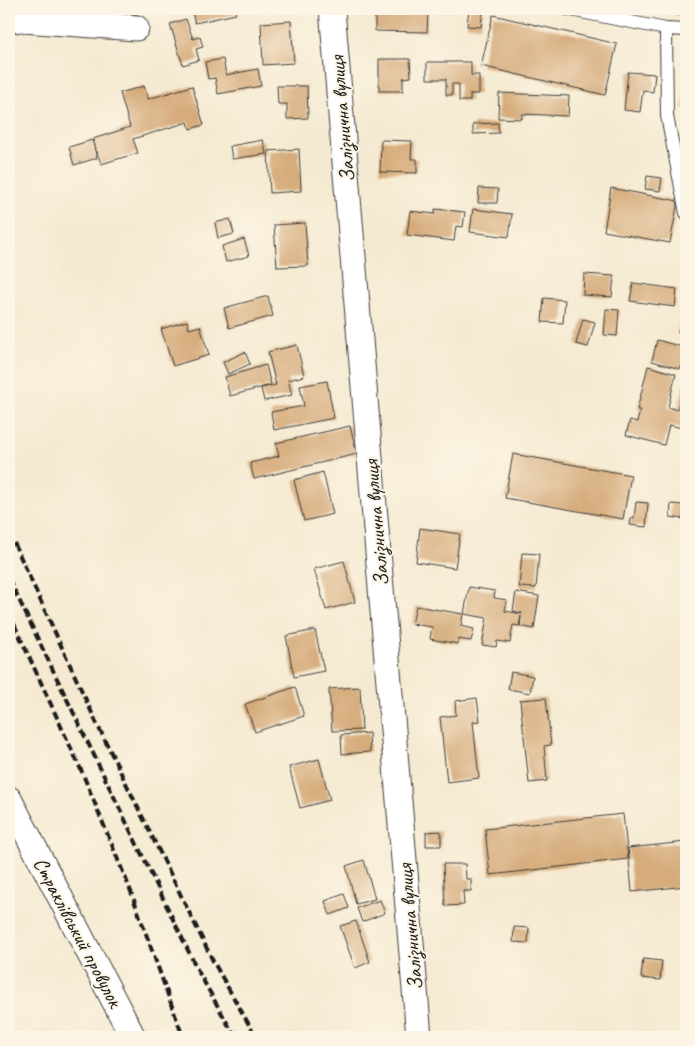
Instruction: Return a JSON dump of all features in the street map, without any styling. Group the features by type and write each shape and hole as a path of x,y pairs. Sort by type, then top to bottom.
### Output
{"street":[{"name":"Залізнична вулиця","path":"332,9 419,1037"},
{"path":"9,19 136,28"},
{"name":"Страклівський провулок","path":"9,799 133,1037"}],"lane":[{"path":"566,9 666,29 686,30"},
{"path":"666,29 667,116 686,213"}],"building":[{"path":"126,9 153,9 128,16"},
{"path":"191,9 234,9 236,14 195,23"},
{"path":"375,9 415,9 415,12 428,12 427,32 375,31"},
{"path":"432,9 452,9 452,12 432,11"},
{"path":"469,9 483,9 481,27 467,26"},
{"path":"686,9 686,16 646,10"},
{"path":"493,15 617,44 605,95 481,66"},
{"path":"186,19 193,39 200,37 203,47 196,49 199,60 183,65 170,24"},
{"path":"291,21 294,63 263,65 261,23"},
{"path":"223,59 226,75 258,69 261,86 218,94 215,78 208,79 205,62"},
{"path":"379,59 410,59 411,77 403,78 403,91 379,91"},
{"path":"427,62 471,62 471,75 479,75 479,94 470,94 470,101 459,101 459,84 452,84 452,95 446,95 446,79 427,79"},
{"path":"628,72 655,74 653,92 643,90 640,112 624,110"},
{"path":"144,86 148,99 192,86 204,125 190,129 188,122 133,139 138,153 101,164 93,139 130,127 120,93"},
{"path":"277,86 307,86 308,118 287,119 287,104 278,104"},
{"path":"686,92 686,109 682,108"},
{"path":"499,93 569,96 568,116 522,114 522,119 498,118"},
{"path":"498,123 499,133 473,134 473,124"},
{"path":"92,140 97,158 74,165 69,147"},
{"path":"263,140 266,154 232,159 230,146"},
{"path":"381,140 412,141 411,159 417,159 417,173 380,172"},
{"path":"299,149 301,191 270,193 268,151"},
{"path":"647,176 662,178 660,191 645,189"},
{"path":"479,188 498,189 497,203 478,203"},
{"path":"611,188 678,201 670,243 604,231"},
{"path":"435,209 465,212 463,227 456,226 454,241 407,235 410,211 435,214"},
{"path":"473,209 512,214 509,237 470,232"},
{"path":"230,219 234,234 218,238 215,223"},
{"path":"305,223 308,266 277,267 274,225"},
{"path":"244,239 249,256 226,262 222,246"},
{"path":"584,274 614,276 612,297 583,295"},
{"path":"633,283 677,289 675,307 630,301"},
{"path":"268,296 273,316 229,328 224,308"},
{"path":"544,298 565,300 563,323 542,322"},
{"path":"686,304 686,334 678,332"},
{"path":"606,309 619,310 617,336 604,335"},
{"path":"583,319 595,322 588,347 576,344"},
{"path":"187,321 189,329 200,326 209,355 173,366 161,329"},
{"path":"657,340 686,348 680,369 652,361"},
{"path":"297,345 304,376 288,380 292,395 264,401 261,388 276,385 268,352"},
{"path":"245,352 250,364 228,374 223,362"},
{"path":"266,365 271,385 230,396 225,377"},
{"path":"648,366 676,374 668,407 677,410 686,376 686,429 669,425 664,445 626,435 630,420 637,422 640,410 637,410"},
{"path":"327,381 334,418 274,430 271,412 304,406 300,386"},
{"path":"350,426 357,454 254,479 250,463 279,456 276,443"},
{"path":"513,454 631,475 623,519 505,498"},
{"path":"323,472 333,514 304,521 294,480"},
{"path":"636,502 648,503 646,527 630,525 631,518 634,518"},
{"path":"671,504 684,505 683,519 670,517"},
{"path":"420,528 460,534 455,568 416,562"},
{"path":"522,553 539,554 536,588 519,587"},
{"path":"344,561 355,602 326,610 314,569"},
{"path":"469,587 495,591 494,598 507,600 505,611 522,614 513,611 516,592 539,596 534,629 520,626 521,616 519,626 513,625 510,643 497,641 496,647 482,645 487,618 464,614"},
{"path":"416,606 463,614 461,626 474,629 471,641 458,639 458,644 430,639 432,627 412,624"},
{"path":"315,630 324,671 294,677 286,636"},
{"path":"511,672 533,676 530,693 508,689"},
{"path":"295,687 304,716 255,732 245,704"},
{"path":"360,687 362,730 332,731 329,689"},
{"path":"477,698 480,721 473,722 479,778 447,782 440,717 456,715 455,701"},
{"path":"546,698 551,745 544,746 547,781 529,783 520,700"},
{"path":"369,733 370,752 342,754 341,735"},
{"path":"319,759 330,800 300,808 289,767"},
{"path":"623,814 628,859 490,875 485,829"},
{"path":"441,831 441,846 426,846 426,832"},
{"path":"686,842 686,886 632,892 628,848"},
{"path":"364,860 375,899 356,904 346,866"},
{"path":"443,864 465,864 466,879 471,879 471,891 463,891 464,905 445,906"},
{"path":"344,894 349,908 330,915 325,901"},
{"path":"380,900 385,913 362,922 357,908"},
{"path":"356,921 370,962 355,968 340,926"},
{"path":"514,927 529,928 528,943 513,942"},
{"path":"643,959 662,961 660,980 641,978"}],"railway":[{"path":"9,532 97,724 214,963 256,1037"},
{"path":"9,579 198,971 235,1037"},
{"path":"9,613 82,772 130,889 183,1037"}]}
